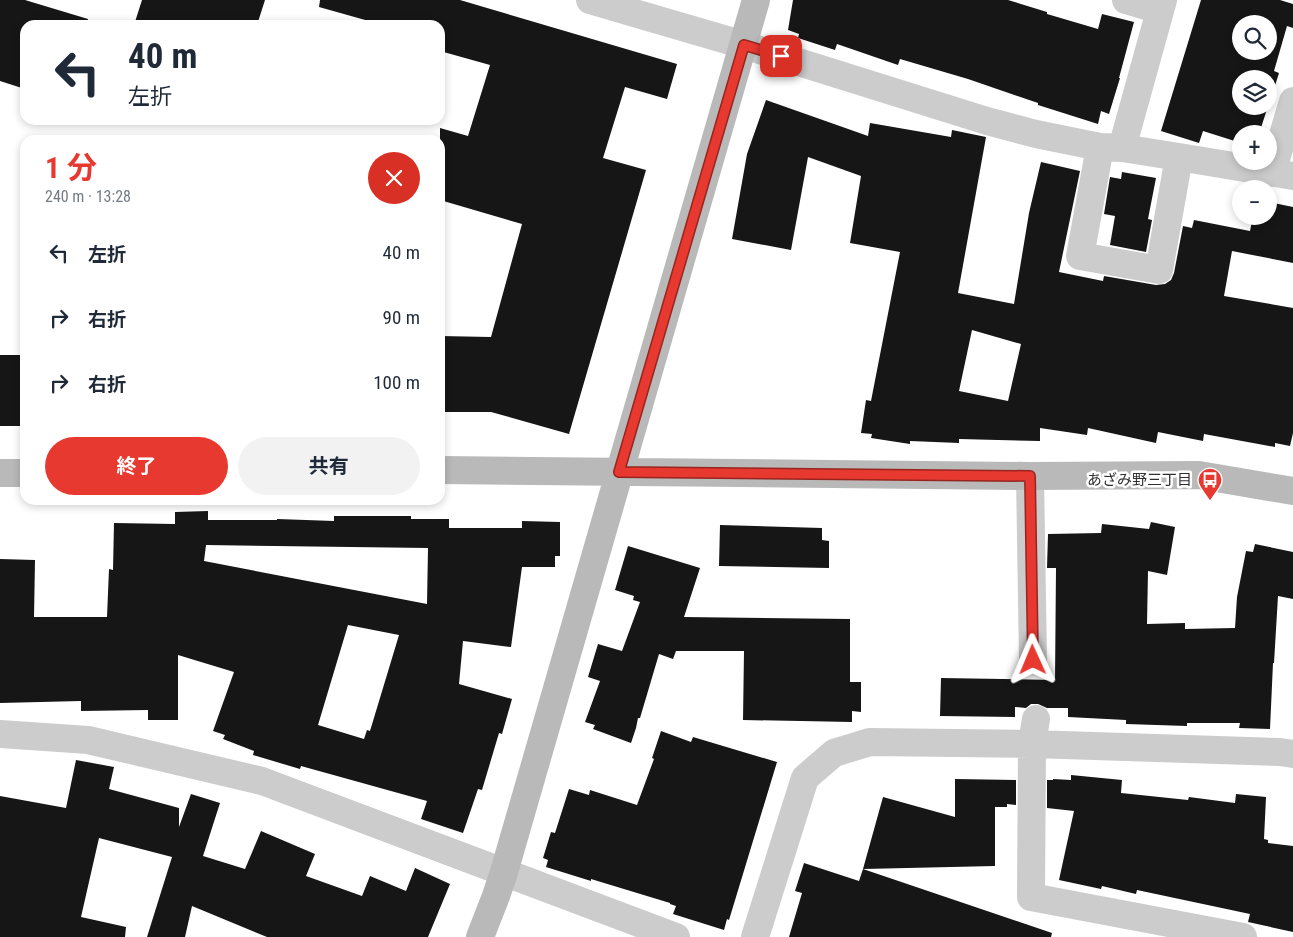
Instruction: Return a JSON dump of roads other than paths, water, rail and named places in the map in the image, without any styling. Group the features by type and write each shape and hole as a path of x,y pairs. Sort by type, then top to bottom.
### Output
{"street":[{"path":"590,0 744,45 987,121 1036,134 1111,148 1179,156 1282,175 1293,101"},
{"path":"480,937 504,872 756,0"},
{"path":"1126,0 1162,5 1111,148 1080,256 1159,270 1179,156"},
{"path":"445,470 1030,476 1199,475 1293,491"},
{"path":"0,473 20,473"},
{"path":"1030,476 1033,660"},
{"path":"1034,732 1031,897 1243,937"},
{"path":"755,937 805,778 834,753 870,742 1034,732 1293,754"},
{"path":"0,734 88,740 262,781 676,937"}],"place":[{"name":"あざみ野三丁目","path":"1210,501"}]}
